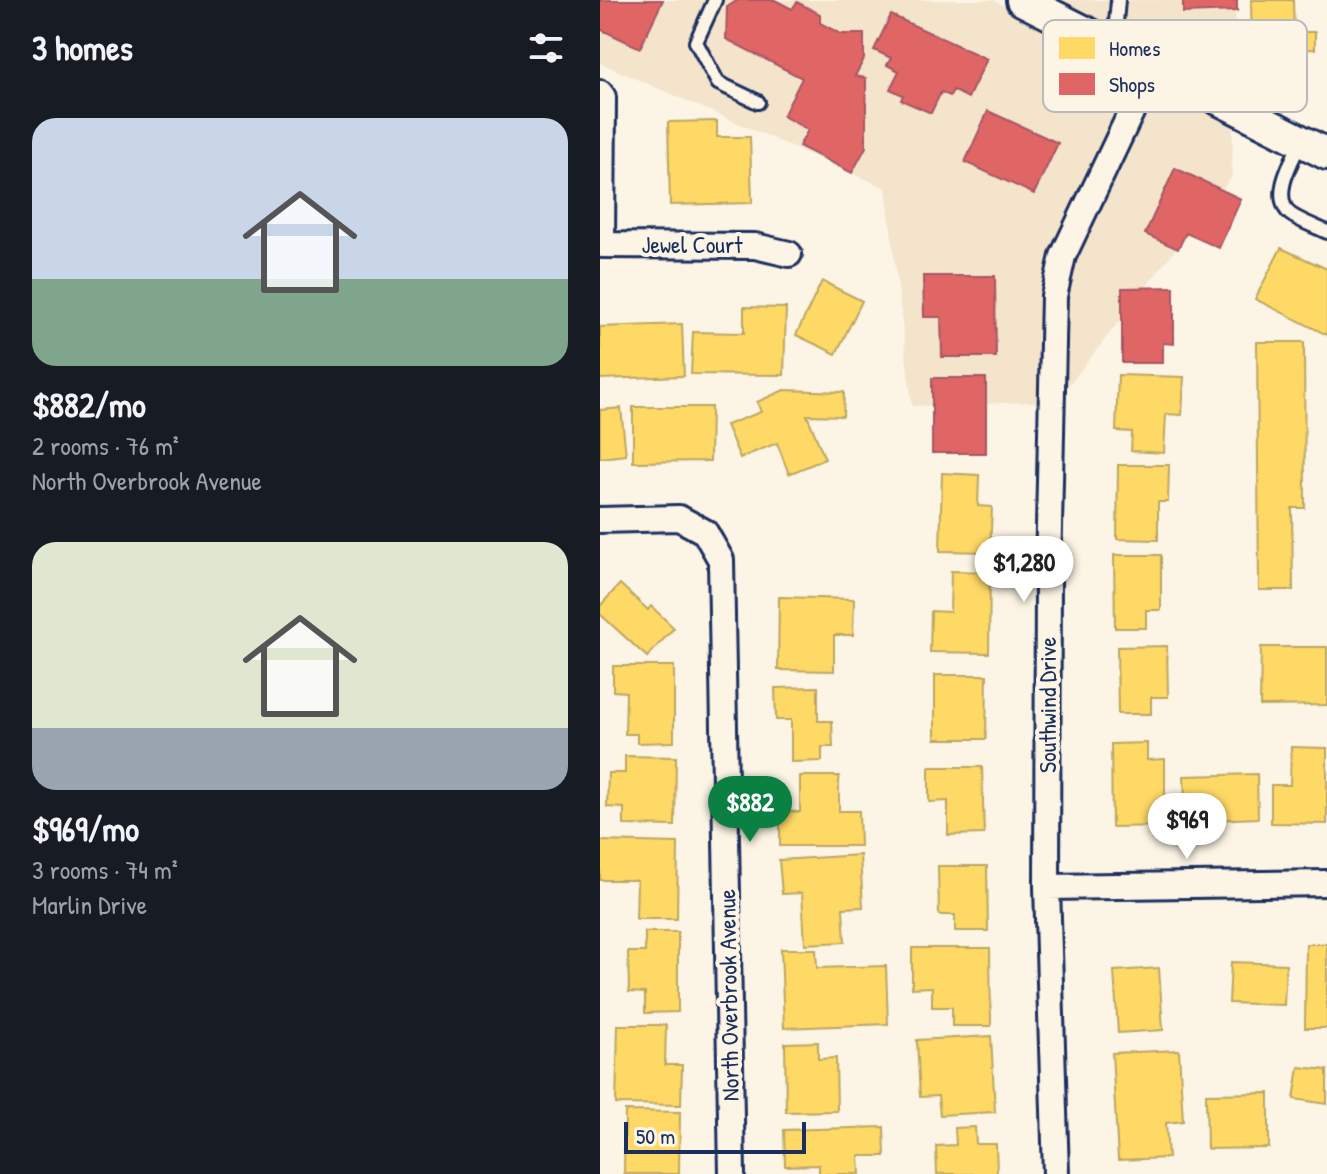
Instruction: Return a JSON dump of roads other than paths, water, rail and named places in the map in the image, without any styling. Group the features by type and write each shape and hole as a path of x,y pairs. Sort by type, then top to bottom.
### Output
{"street":[{"path":"1022,0 1062,20"},
{"name":"Jewel Court","path":"600,93 603,97 602,245 755,246 789,254"},
{"name":"Southwind Drive","path":"1056,1174 1047,887 1048,572 1054,296 1063,256 1131,112"},
{"path":"1244,112 1314,147"},
{"name":"North Overbrook Avenue","path":"600,520 679,518 705,532 721,560 732,1174"},
{"path":"1047,887 1327,883"}],"lane":[{"path":"715,0 696,42 718,83 758,102"},
{"path":"1116,20 1118,0"},
{"path":"1314,147 1283,185 1282,200 1289,213 1327,232"}]}
